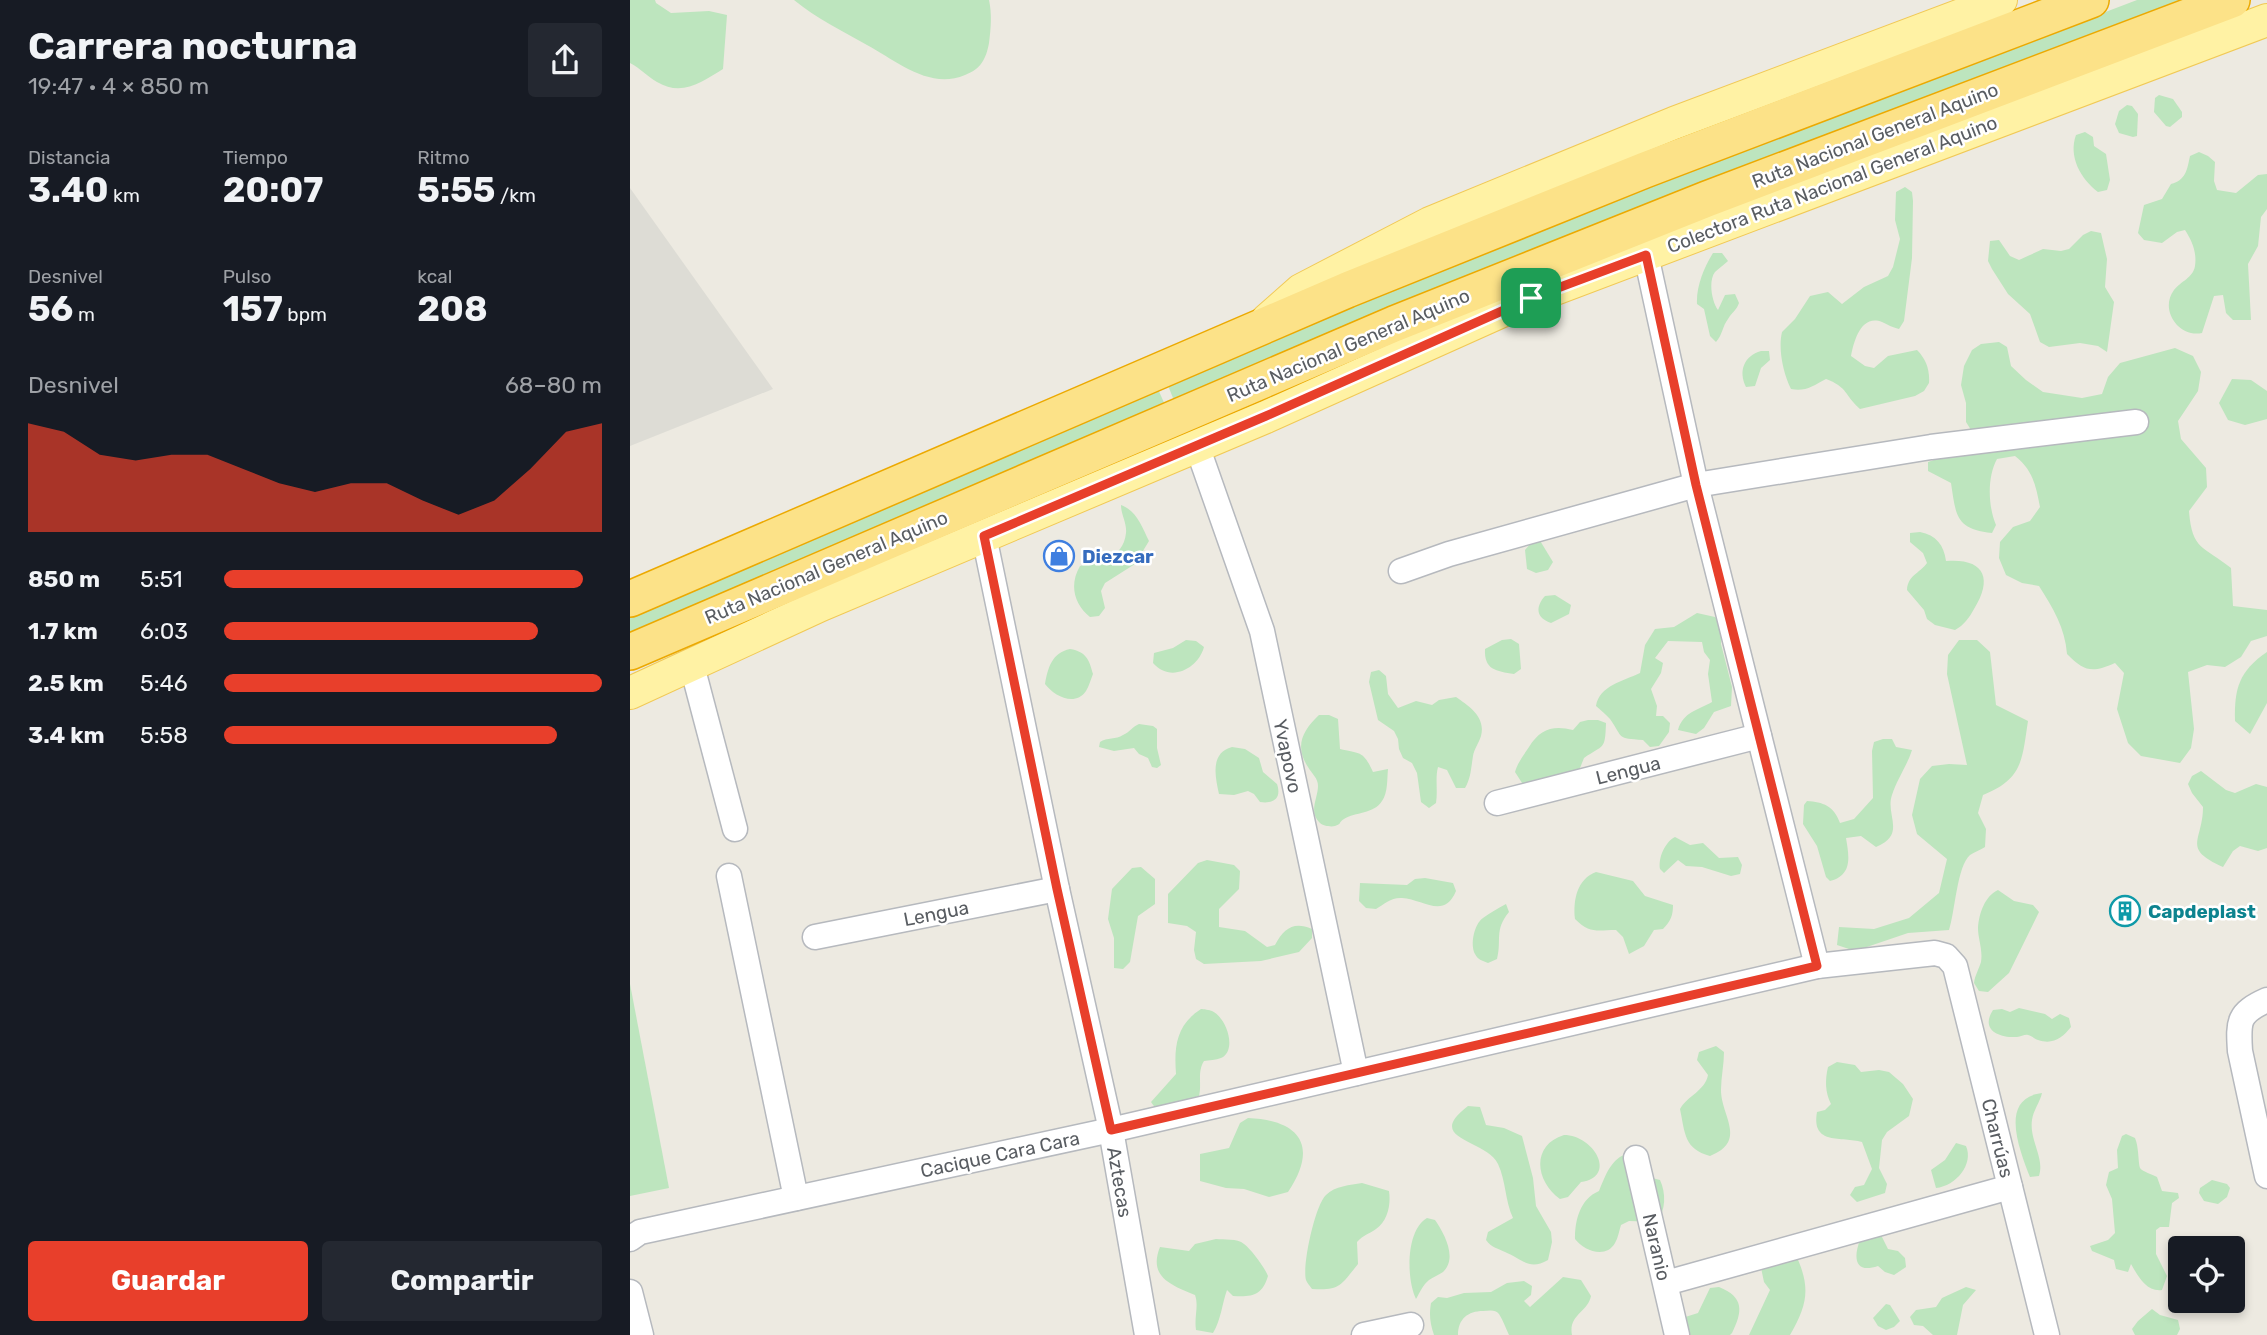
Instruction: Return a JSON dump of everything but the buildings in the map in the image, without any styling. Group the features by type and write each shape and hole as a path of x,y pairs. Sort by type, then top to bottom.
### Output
{"highway":[{"path":"630,599 1258,328 1645,170 2091,0"},
{"name":"Ruta Nacional General Aquino","path":"630,652 1394,324 1695,204 2232,0"}],"main road":[{"path":"1258,328 1301,290 1430,222 1674,123 2001,0"},
{"name":"Colectora Ruta Nacional General Aquino","path":"630,693 821,605 1197,446 1531,298 2267,20"},
{"path":"1394,324 1531,298"},
{"path":"630,671 821,605"}],"street":[{"path":"1646,255 1696,485 1817,966"},
{"path":"1401,571 1449,554 1696,485 1931,447 2136,422"},
{"name":"Yvapovo","path":"1197,446 1262,631 1356,1073"},
{"name":"Aztecas","path":"984,536 1057,889 1111,1130 1147,1335"},
{"path":"692,666 735,829"},
{"name":"Lengua","path":"1497,803 1759,736"},
{"path":"729,876 796,1198"},
{"name":"Lengua","path":"815,937 1057,889"},
{"name":"Cacique Cara Cara","path":"635,1236 1111,1130 1817,966 1935,953"},
{"name":"Charrúas","path":"1935,953 1946,956 1955,967 2047,1335"},
{"path":"2267,1000 2250,1008 2240,1019 2240,1051 2267,1177"},
{"name":"Naranio","path":"1636,1158 1677,1335"},
{"path":"1666,1283 2011,1187"},
{"path":"630,1292 641,1335"},
{"path":"1364,1335 1411,1325"}],"shaded area":[{"path":"630,188 773,389 630,446"}],"green space":[{"path":"630,0 655,0 671,13 709,11 727,15 723,69 692,86 675,88 657,82 630,63"},
{"path":"794,0 989,0 991,21 988,49 982,63 971,73 952,79 926,76 914,72 829,24"},
{"path":"2137,0 2198,0 1175,403 1167,383 1630,193"},
{"path":"2159,95 2173,99 2182,112 2182,117 2170,127 2154,112 2155,98"},
{"path":"2127,105 2132,106 2138,114 2137,136 2119,133 2115,124 2119,111"},
{"path":"2085,132 2093,137 2094,146 2106,154 2110,180 2107,190 2098,192 2086,181 2078,167 2074,143 2076,135"},
{"path":"2199,152 2215,162 2214,181 2217,190 2236,193 2258,175 2267,174 2267,209 2261,217 2258,246 2248,264 2251,320 2233,320 2226,313 2223,295 2214,296 2202,333 2194,333 2179,327 2170,314 2169,306 2174,290 2194,270 2195,251 2188,234 2185,230 2177,232 2162,243 2144,240 2138,233 2144,205 2162,199 2171,184 2185,174 2190,156"},
{"path":"1905,187 1912,192 1913,201 1912,258 1904,321 1899,329 1875,321 1864,325 1854,343 1851,356 1865,366 1874,368 1888,356 1917,350 1927,365 1929,383 1924,391 1915,396 1860,409 1842,389 1826,379 1805,389 1791,389 1782,361 1782,332 1795,319 1810,296 1828,292 1842,304 1864,287 1888,276 1900,239 1895,220 1896,192"},
{"path":"2091,231 2101,233 2107,259 2105,287 2114,302 2107,352 2098,346 2080,343 2049,347 2040,342 2030,314 2008,294 1992,269 1988,261 1990,241 1999,240 2010,256 2019,260 2043,249 2069,249"},
{"path":"1713,253 1722,253 1728,261 1713,276 1712,291 1718,310 1725,295 1735,294 1739,303 1716,342 1710,336 1704,309 1697,304 1701,277"},
{"path":"1999,342 2007,347 2011,366 2043,392 2082,398 2102,394 2108,377 2120,363 2175,348 2193,356 2201,372 2198,391 2178,421 2181,439 2206,468 2207,487 2189,511 2193,534 2201,546 2231,568 2233,606 2267,610 2267,636 2251,641 2241,657 2225,667 2207,665 2188,672 2194,729 2191,748 2180,763 2141,756 2128,743 2117,709 2124,673 2115,663 2089,669 2073,660 2067,654 2061,627 2039,586 2022,583 2006,575 1999,558 2000,542 2013,527 2030,521 2040,507 2035,485 2026,467 2015,456 1997,459 1990,483 1990,501 1996,525 1992,533 1964,524 1956,512 1951,483 1928,471 1928,462 1955,453 1976,438 1966,422 1966,403 1961,385 1964,366 1972,350 1981,344"},
{"path":"1769,351 1770,360 1761,368 1755,386 1746,387 1744,365 1750,356"},
{"path":"2232,379 2251,380 2267,391 2267,419 2245,425 2228,420 2219,403"},
{"path":"1157,387 1166,407 630,639 630,616"},
{"path":"1121,505 1135,515 1149,541 1135,564 1105,583 1101,591 1105,608 1099,616 1090,617 1077,600 1075,580 1080,566 1102,560 1120,549 1126,533"},
{"path":"1920,532 1938,542 1946,561 1959,561 1976,566 1984,579 1980,598 1968,618 1955,630 1935,625 1927,619 1924,610 1907,590 1912,578 1927,563 1923,553 1910,542 1910,533"},
{"path":"1539,539 1553,562 1548,570 1536,573 1527,569 1525,550"},
{"path":"1555,595 1571,605 1569,614 1551,623 1542,618 1539,608 1545,596"},
{"path":"1697,613 1715,617 1722,625 1721,644 1732,687 1731,706 1714,712 1704,728 1696,734 1678,730 1687,715 1712,702 1708,674 1710,660 1704,652 1702,642 1668,641 1655,658 1663,663 1661,673 1651,689 1657,706 1656,716 1663,716 1670,723 1669,732 1659,746 1650,747 1643,740 1622,736 1596,706 1598,699 1613,685 1640,673 1645,645 1655,629 1674,627"},
{"path":"1511,639 1519,644 1521,669 1514,674 1492,668 1485,656 1485,649 1502,640"},
{"path":"1186,640 1196,641 1204,647 1201,655 1190,667 1175,673 1160,669 1153,663 1154,653 1173,648"},
{"path":"1959,640 1977,640 1990,652 1996,705 2028,721 2018,767 2006,782 1983,795 1978,813 1986,829 1985,847 1970,855 1962,869 1949,930 1908,933 1855,951 1837,945 1839,927 1874,929 1909,918 1939,893 1947,859 1917,834 1912,815 1920,779 1932,766 1967,765 1947,674 1948,655"},
{"path":"1070,649 1086,657 1093,674 1086,691 1071,699 1059,696 1045,684 1055,657"},
{"path":"2267,652 2267,703 2250,734 2235,721 2237,690 2250,666"},
{"path":"1379,670 1386,676 1388,694 1398,708 1416,701 1432,705 1439,700 1456,697 1475,713 1481,723 1481,736 1465,788 1456,788 1447,770 1438,767 1436,803 1429,808 1421,802 1417,773 1412,763 1403,758 1394,731 1378,720 1369,682 1371,672"},
{"path":"1319,715 1338,719 1340,749 1360,754 1373,772 1388,769 1385,794 1379,805 1333,826 1323,825 1316,819 1314,810 1318,783 1304,759 1301,745 1309,726"},
{"path":"1588,720 1606,723 1604,743 1584,758 1574,783 1524,786 1515,772 1533,741 1542,732 1553,728 1573,730 1580,722"},
{"path":"1139,724 1157,729 1161,765 1157,768 1152,767 1148,758 1134,748 1114,751 1099,747 1100,742 1120,737"},
{"path":"1892,739 1896,747 1912,750 1892,795 1891,836 1876,847 1861,836 1846,838 1846,870 1830,881 1826,877 1817,846 1803,824 1804,805 1807,801 1827,806 1835,813 1840,823 1854,819 1873,798 1872,751 1874,742"},
{"path":"1232,747 1245,749 1259,758 1263,772 1277,784 1278,793 1275,799 1260,802 1248,791 1234,795 1219,794 1217,760 1220,754"},
{"path":"2201,771 2226,790 2235,793 2256,784 2267,787 2267,848 2258,851 2240,846 2233,851 2223,867 2202,854 2197,843 2203,807 2188,784 2192,776"},
{"path":"1675,837 1690,845 1703,843 1719,858 1738,857 1742,865 1740,874 1731,876 1702,867 1686,866 1678,860 1664,873 1660,869 1661,855 1665,846"},
{"path":"1207,860 1234,865 1240,871 1239,889 1219,909 1219,927 1245,931 1267,947 1275,945 1286,930 1295,926 1312,929 1312,938 1299,952 1261,961 1204,964 1196,959 1196,932 1187,926 1168,923 1168,894 1198,863"},
{"path":"1141,867 1155,879 1155,904 1138,916 1130,962 1123,969 1114,968 1114,938 1108,919 1112,889 1132,868"},
{"path":"1596,872 1633,881 1645,896 1673,905 1671,918 1666,926 1654,930 1644,946 1629,954 1623,937 1616,930 1590,929 1580,924 1575,919 1578,891 1584,880"},
{"path":"1415,879 1453,883 1456,891 1451,900 1439,906 1432,906 1398,898 1376,909 1366,908 1359,901 1360,883 1407,885"},
{"path":"1998,890 2014,901 2033,905 2039,912 2009,973 1988,992 1979,991 1974,983 1981,962 1978,932 1981,911 1986,901"},
{"path":"1506,904 1509,912 1500,930 1497,959 1488,963 1475,954 1475,930 1483,918"},
{"path":"630,984 669,1188 630,1196"},
{"path":"2019,1008 2045,1014 2052,1019 2060,1014 2069,1018 2071,1027 2061,1037 2048,1042 2027,1035 2004,1036 1990,1028 1993,1010 2010,1012"},
{"path":"1201,1009 1212,1011 1222,1020 1228,1034 1229,1048 1221,1058 1204,1061 1199,1096 1156,1109 1151,1102 1176,1074 1178,1037 1186,1022"},
{"path":"1716,1046 1724,1052 1721,1090 1730,1135 1728,1143 1710,1156 1690,1144 1680,1109 1700,1089 1708,1075 1697,1060 1699,1052"},
{"path":"1837,1062 1855,1065 1861,1072 1889,1072 1903,1084 1913,1099 1909,1116 1887,1132 1882,1140 1879,1168 1887,1184 1885,1193 1857,1202 1850,1195 1855,1187 1864,1185 1872,1169 1862,1142 1830,1138 1823,1135 1816,1123 1817,1112 1825,1110 1831,1104 1827,1090 1827,1072 1828,1067"},
{"path":"2042,1093 2032,1127 2040,1162 2039,1176 2030,1177 2021,1154 2016,1115 2020,1105 2028,1097"},
{"path":"1468,1106 1480,1107 1486,1125 1504,1128 1522,1136 1533,1178 1536,1206 1551,1232 1548,1260 1536,1264 1526,1263 1486,1240 1488,1232 1513,1218 1498,1164 1482,1149 1455,1133 1452,1126 1456,1117"},
{"path":"1248,1118 1281,1124 1299,1138 1303,1149 1302,1161 1288,1192 1269,1197 1244,1189 1226,1188 1200,1181 1200,1154 1229,1148 1240,1123"},
{"path":"2126,1134 2135,1138 2140,1168 2157,1177 2162,1191 2178,1193 2179,1198 2172,1203 2169,1227 2156,1230 2156,1254 2167,1276 2162,1290 2147,1286 2131,1264 2128,1272 2116,1269 2114,1260 2092,1251 2090,1246 2108,1240 2115,1233 2112,1199 2106,1185 2109,1172 2118,1168 2117,1150 2122,1136"},
{"path":"1564,1135 1585,1142 1598,1157 1600,1165 1598,1173 1592,1179 1581,1182 1568,1197 1560,1199 1545,1183 1540,1164 1546,1147"},
{"path":"1956,1143 1966,1146 1968,1160 1965,1167 1956,1179 1936,1188 1931,1170 1945,1160"},
{"path":"1633,1152 1652,1178 1660,1180 1664,1201 1660,1217 1657,1222 1629,1221 1621,1225 1611,1248 1601,1252 1589,1250 1575,1239 1580,1211 1587,1199 1599,1191 1615,1161"},
{"path":"2212,1180 2227,1184 2230,1188 2227,1197 2218,1204 2204,1201 2199,1193 2200,1188"},
{"path":"1362,1183 1389,1191 1390,1201 1386,1217 1380,1226 1357,1242 1358,1264 1343,1282 1334,1288 1312,1289 1306,1280 1306,1262 1310,1236 1322,1201 1334,1190"},
{"path":"1427,1218 1435,1220 1442,1232 1448,1246 1449,1260 1443,1272 1427,1282 1416,1299 1411,1279 1410,1255 1415,1233"},
{"path":"1881,1235 1888,1249 1898,1251 1905,1258 1906,1267 1894,1275 1878,1266 1865,1268 1858,1263 1860,1240"},
{"path":"1216,1239 1234,1240 1244,1244 1258,1259 1268,1276 1263,1288 1255,1294 1233,1296 1227,1290 1213,1333 1196,1330 1195,1295 1178,1288 1159,1273 1157,1257 1160,1247 1189,1251 1195,1244"},
{"path":"1795,1253 1804,1276 1805,1295 1801,1314 1790,1335 1749,1335 1770,1290 1764,1282 1760,1263"},
{"path":"1563,1277 1581,1280 1591,1296 1575,1318 1572,1335 1509,1335 1496,1311 1478,1311 1468,1314 1462,1320 1458,1335 1434,1335 1430,1307 1438,1297 1491,1292 1507,1283 1524,1281 1532,1286 1531,1295 1524,1301 1530,1307"},
{"path":"1719,1287 1733,1295 1739,1306 1732,1333 1677,1335 1679,1319 1698,1313 1710,1288"},
{"path":"1966,1287 1976,1290 1963,1305 1957,1335 1933,1335 1923,1326 1914,1325 1910,1317 1916,1310 1936,1307 1942,1298"},
{"path":"1886,1304 1890,1305 1900,1321 1886,1330 1878,1326 1873,1318"},
{"path":"2152,1309 2160,1315 2178,1320 2180,1329 2177,1335 2135,1335 2132,1329"}],"place":[{"name":"Diezcar","path":"1059,556"},
{"name":"Capdeplast","path":"2125,911"}],"route":[{"path":"1646,255 1696,485 1817,966 1111,1130 1057,889 984,536 1266,416 1531,298 1646,255"}]}
